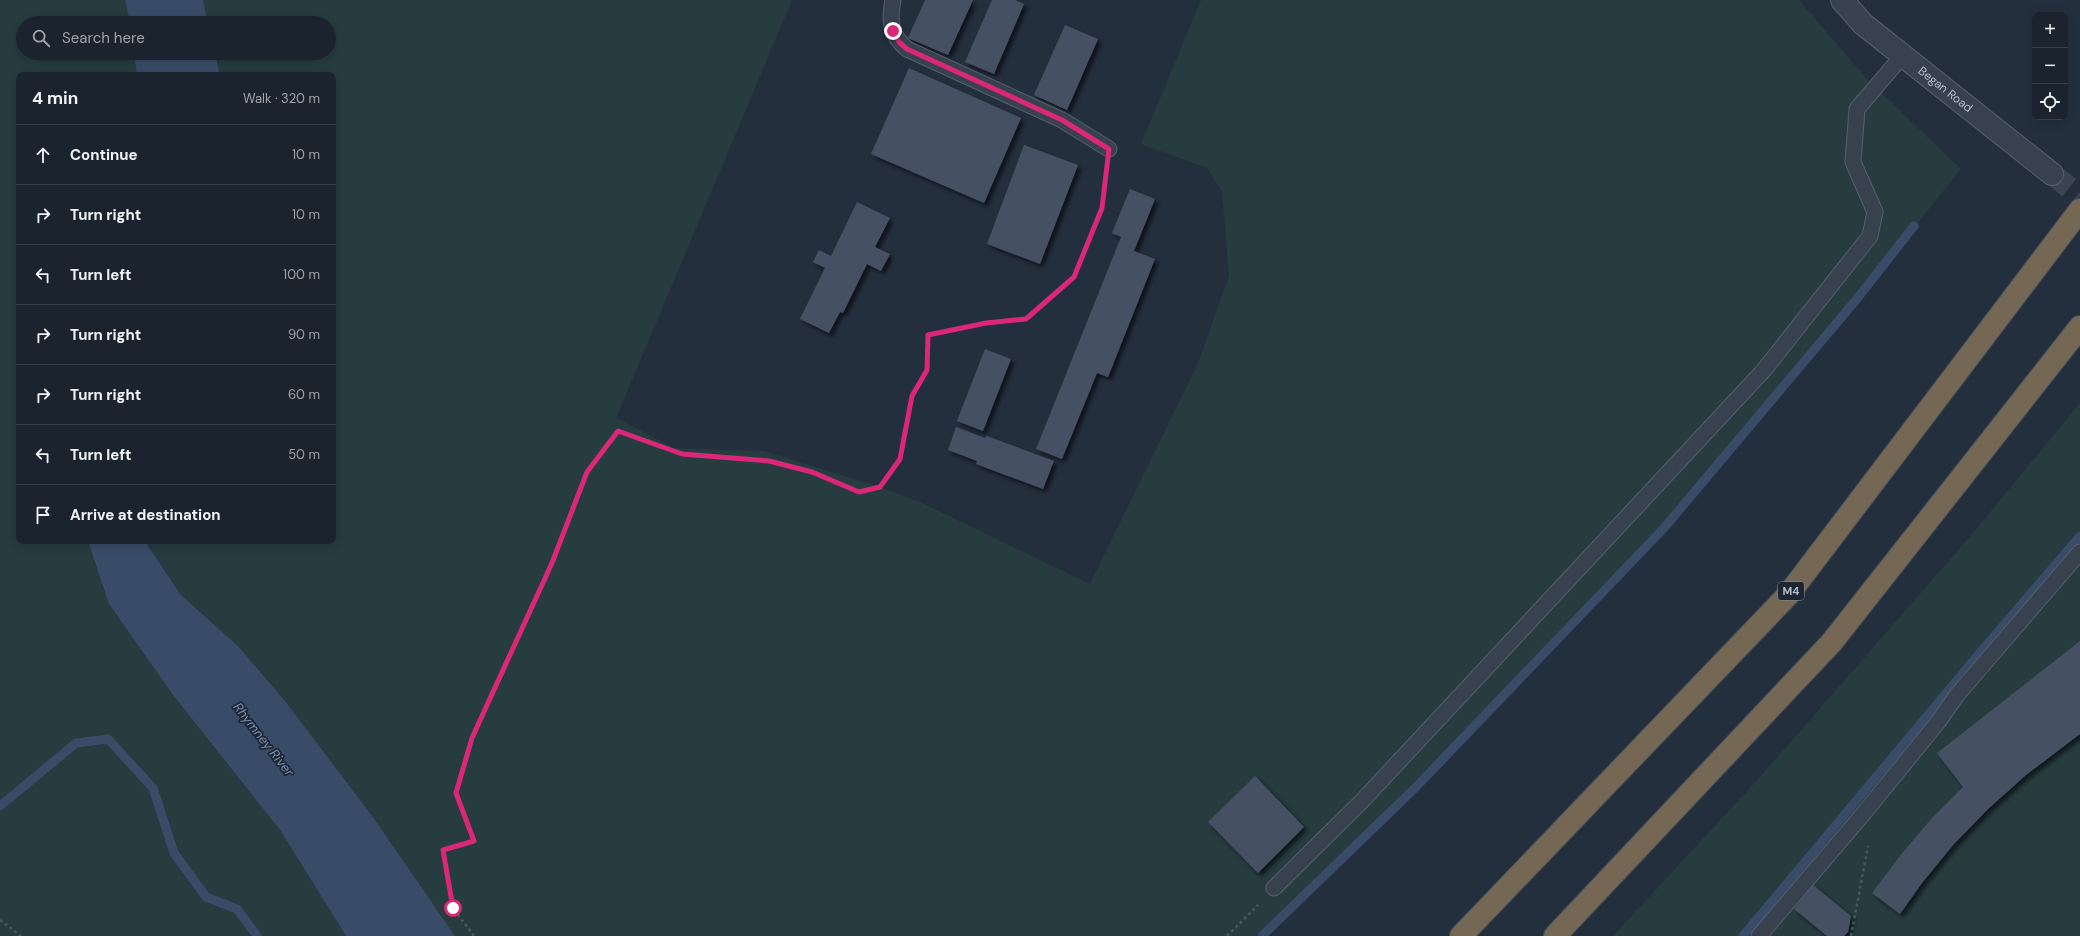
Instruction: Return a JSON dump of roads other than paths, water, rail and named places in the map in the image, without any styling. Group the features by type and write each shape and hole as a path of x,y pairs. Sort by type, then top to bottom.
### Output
{"highway":[{"name":"M4","path":"1461,936 1788,595 2080,210"},
{"path":"1554,936 1832,642 2080,327"}],"street":[{"name":"Began Road","path":"1842,0 1863,24 2052,174"}],"lane":[{"path":"893,0 890,17 893,31 899,42 907,49 1062,120 1109,149"},
{"path":"1274,888 1362,800 1764,370 1870,236 1875,212 1853,162 1857,109 1903,55"},
{"path":"1759,936 1938,722 1957,695 2080,552"}],"water":[{"path":"125,0 203,0 206,16 128,16"},
{"path":"135,60 217,60 219,72 137,72"},
{"name":"Rhymney River","path":"89,544 148,544 181,595 239,647 285,701 373,817 455,936 346,936 280,830 173,695 109,604"}],"waterway":[{"path":"1262,936 1416,787 1664,528 1856,300 1914,226"},
{"path":"1743,936 1979,654 2080,536"},
{"path":"0,806 76,743 108,739 153,788 174,853 206,897 237,909 257,936"}],"tunnel":[{"path":"2052,174 2080,196"}]}
